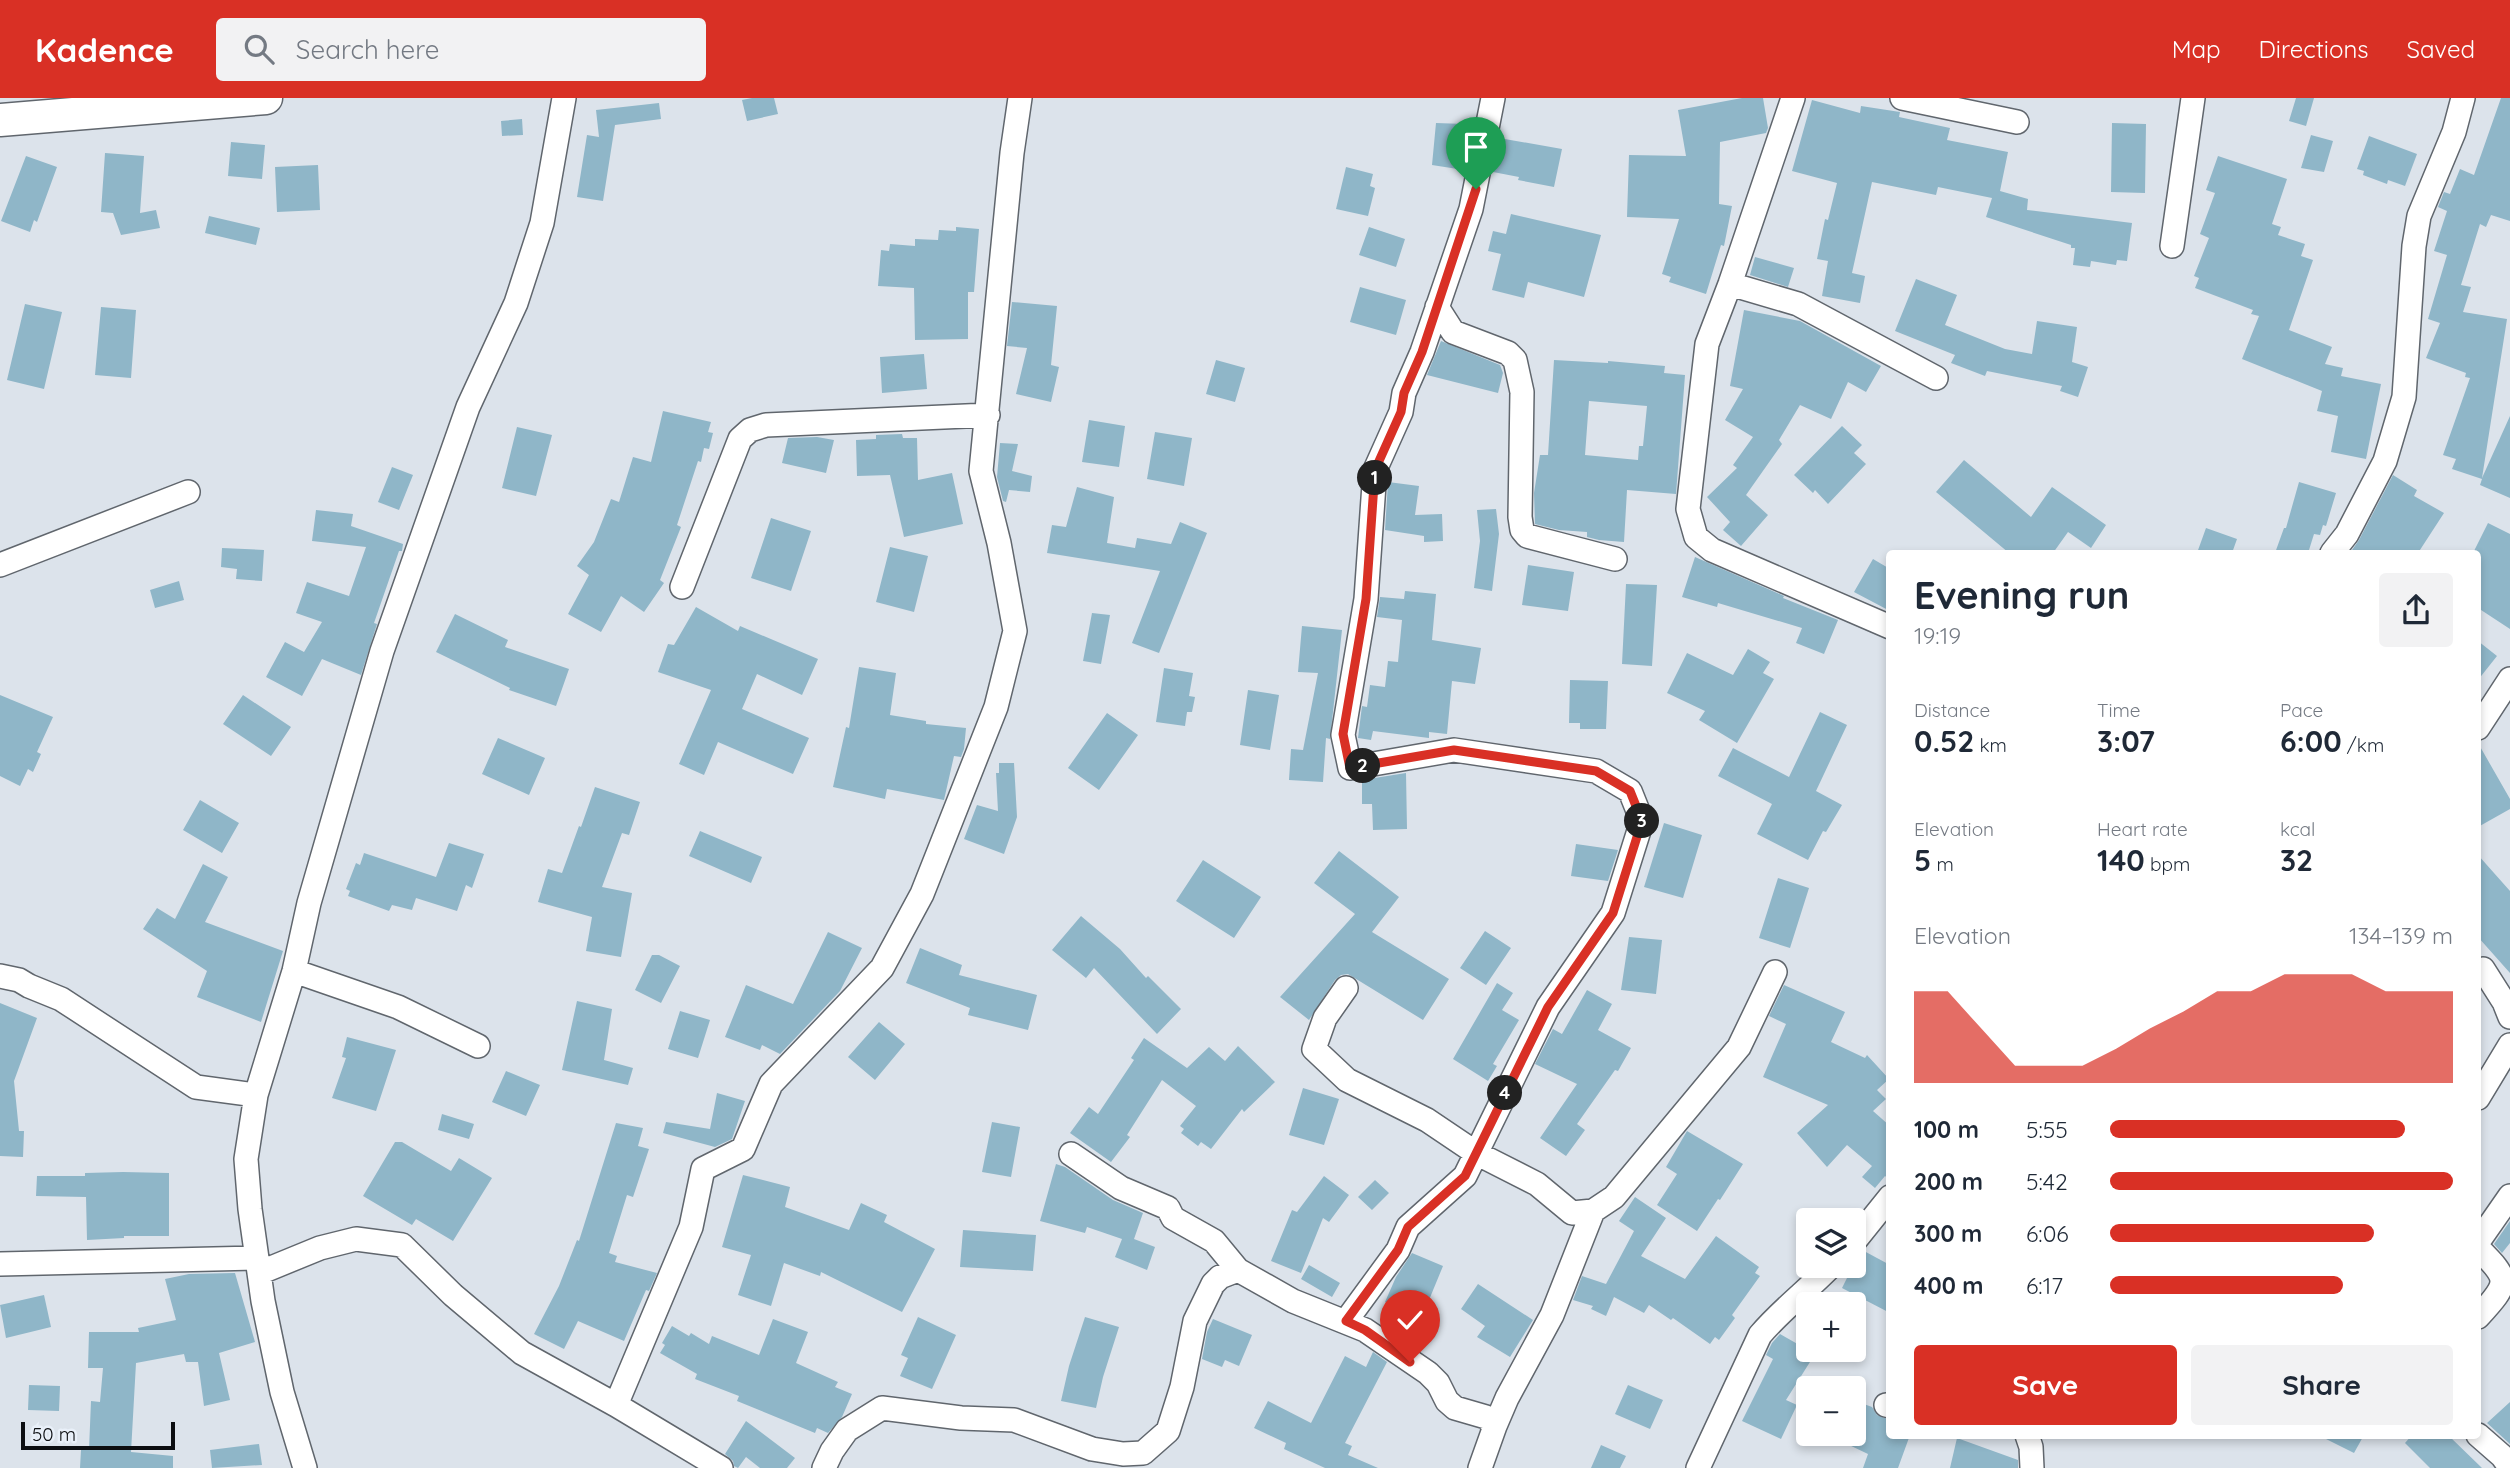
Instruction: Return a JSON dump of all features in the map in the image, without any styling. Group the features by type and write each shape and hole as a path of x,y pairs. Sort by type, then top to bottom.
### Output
{"street":[{"path":"0,120 266,98"},
{"path":"305,1468 282,1392 258,1266 246,1159 256,1095 294,971 309,903 382,651 468,407 516,303 542,223 564,98"},
{"path":"616,1405 691,1227 703,1169 743,1149 771,1084 882,968 922,894 996,707 1015,631 999,543 981,471 1012,153 1020,98"},
{"path":"1346,1321 1398,1250 1408,1227 1465,1176 1548,1007 1613,913 1642,821 1630,791 1596,771 1454,750 1350,768 1343,734 1366,599 1375,470 1401,412 1404,393 1422,352 1476,189 1493,98"},
{"path":"1793,98 1707,344 1688,509 1696,537 1712,550 1886,625"},
{"path":"1902,98 2017,122"},
{"path":"2172,246 2193,98"},
{"path":"2334,550 2347,534 2385,461 2404,397 2414,246 2419,216 2454,132 2463,98"},
{"path":"1730,284 1798,304 1936,377"},
{"path":"1437,307 1453,332 1508,353 1515,360 1522,393 1522,530 1527,536 1615,559"},
{"path":"682,587 740,439 750,430 766,425 988,415"},
{"path":"0,565 188,492"},
{"path":"2481,723 2510,678"},
{"path":"2483,969 2504,1002 2510,1017"},
{"path":"294,971 398,1007 478,1046"},
{"path":"1346,988 1325,1018 1314,1049 1347,1080 1427,1120 1476,1153 1537,1184 1572,1213 1594,1211 1614,1197 1739,1047 1775,972"},
{"path":"0,976 19,980 61,999 196,1087 256,1095"},
{"path":"2481,1093 2510,1045"},
{"path":"1071,1154 1121,1188 1168,1208 1173,1218 1214,1241 1238,1270 1293,1301 1365,1330 1428,1373 1455,1408 1486,1417 1495,1426"},
{"path":"2481,1238 2510,1196"},
{"path":"1866,1227 1886,1202"},
{"path":"1480,1468 1507,1398 1552,1315 1594,1211"},
{"path":"0,1264 258,1266 356,1239 402,1245 453,1295 522,1353 721,1468"},
{"path":"2481,1250 2503,1268 2508,1279 2504,1290 2481,1314"},
{"path":"824,1468 847,1430 882,1408 961,1418 1014,1420 1091,1449 1123,1454 1143,1453 1168,1431 1182,1387 1195,1321 1213,1284 1220,1277 1238,1270"},
{"path":"1698,1468 1760,1335 1774,1318 1819,1278"},
{"path":"2481,1438 2510,1467"},
{"path":"2028,1439 2032,1468"}],"building":[{"path":"774,98 778,114 747,121 742,100"},
{"path":"1742,98 1763,98 1768,128 1766,133 1720,142 1719,204 1732,206 1724,246 1721,245 1706,294 1669,282 1671,277 1662,274 1679,219 1627,217 1629,155 1686,156 1678,110"},
{"path":"2296,98 2314,98 2306,126 2289,121"},
{"path":"2501,98 2510,98 2510,221 2491,215 2486,227 2480,224 2461,285 2471,287 2463,312 2507,319 2482,478 2510,416 2510,498 2480,485 2482,479 2452,469 2456,459 2443,455 2470,378 2465,377 2466,373 2426,358 2440,323 2428,319 2447,255 2434,251 2447,211 2438,207 2444,192 2450,194 2460,169 2474,175"},
{"path":"1812,100 1860,113 1861,106 1900,112 1899,117 1950,128 1947,140 2008,152 2000,191 2028,199 2027,210 2132,223 2127,261 2117,260 2116,265 2091,261 2090,267 2073,265 2075,248 2071,248 2071,245 1986,217 1992,198 1938,187 1936,195 1872,182 1852,273 1865,276 1860,303 1822,296 1828,261 1817,259 1825,219 1828,220 1837,183 1792,171"},
{"path":"659,103 661,119 615,125 603,201 577,197 587,135 599,137 596,110"},
{"path":"522,119 523,135 502,136 501,121"},
{"path":"1465,120 1474,122 1464,170 1432,165 1436,123 1465,124"},
{"path":"2112,123 2146,124 2145,193 2111,192"},
{"path":"2311,135 2333,141 2324,172 2301,168"},
{"path":"2369,136 2417,154 2405,186 2388,180 2387,184 2363,175 2364,171 2357,169"},
{"path":"1499,138 1562,149 1554,187 1493,172"},
{"path":"231,142 265,145 262,179 228,176"},
{"path":"105,153 144,156 140,213 156,210 160,228 121,235 113,213 101,212"},
{"path":"26,156 57,167 37,222 34,220 30,232 1,221"},
{"path":"2218,156 2287,179 2272,224 2281,227 2278,235 2305,244 2301,256 2313,260 2289,330 2332,347 2325,364 2343,368 2341,376 2381,384 2366,459 2331,452 2338,416 2317,411 2322,391 2242,359 2259,316 2251,314 2253,310 2195,288 2199,278 2194,276 2209,238 2200,234 2215,193 2206,190"},
{"path":"318,165 320,210 277,212 275,167"},
{"path":"1346,167 1373,174 1370,186 1375,188 1368,216 1336,209"},
{"path":"1511,214 1601,235 1584,297 1528,282 1524,298 1492,290 1501,254 1488,251 1493,231 1506,234"},
{"path":"209,216 260,228 256,245 205,233"},
{"path":"956,227 979,229 974,292 968,292 968,339 915,340 914,288 878,286 881,250 889,251 890,244 915,246 915,239 938,240 939,230 956,231"},
{"path":"1369,227 1405,239 1396,267 1359,255"},
{"path":"1755,257 1794,268 1788,287 1750,275"},
{"path":"1916,279 1957,295 1945,325 2005,349 2032,354 2037,321 2077,327 2072,362 2088,367 2078,397 2060,391 2062,386 1987,371 1985,376 1951,363 1955,355 1895,331"},
{"path":"1360,287 1406,300 1396,335 1350,322"},
{"path":"1012,302 1057,306 1051,365 1059,367 1051,402 1016,394 1027,348 1007,346"},
{"path":"25,304 62,312 44,389 7,380"},
{"path":"101,307 136,310 131,378 95,375"},
{"path":"1744,310 1800,321 1881,366 1866,392 1848,382 1831,419 1800,405 1779,440 1782,444 1746,495 1768,515 1741,546 1723,530 1730,522 1707,497 1737,468 1733,465 1753,437 1725,420 1743,389 1730,386"},
{"path":"1441,341 1500,365 1503,373 1498,393 1427,375"},
{"path":"924,354 927,389 882,393 880,357"},
{"path":"1216,360 1245,368 1235,402 1206,394"},
{"path":"1554,360 1665,366 1664,373 1685,375 1676,494 1627,490 1624,542 1599,540 1587,537 1587,532 1559,530 1535,524 1534,493 1540,455 1548,455","holes":["1589,401 1647,406 1643,446 1639,446 1638,460 1585,455"]},
{"path":"663,411 711,422 708,432 713,433 709,449 704,448 701,462 698,461 677,525 681,527 660,580 664,583 644,612 621,596 601,632 568,614 589,575 577,566 594,542 611,499 619,502 633,457 651,462"},
{"path":"1089,420 1125,426 1119,467 1082,462"},
{"path":"1842,426 1862,445 1854,453 1866,464 1828,504 1815,490 1813,493 1794,475"},
{"path":"517,427 552,435 536,496 502,488"},
{"path":"1155,432 1192,438 1184,486 1147,479"},
{"path":"902,434 903,438 917,438 918,480 952,473 963,524 904,537 890,475 857,476 856,440 876,439 876,435"},
{"path":"817,437 834,440 826,473 782,463 788,438"},
{"path":"1000,443 1018,444 1012,471 1032,476 1030,492 1009,490 1006,502 1003,501 997,477"},
{"path":"1964,460 2031,517 2052,487 2106,525 2091,548 2068,532 2055,550 2005,550 1936,492"},
{"path":"392,467 413,475 399,510 378,502"},
{"path":"2393,475 2417,490 2414,496 2444,513 2420,550 2352,550"},
{"path":"1388,482 1419,486 1415,515 1442,514 1443,541 1424,542 1424,536 1385,530"},
{"path":"2299,482 2336,493 2326,526 2323,525 2320,535 2314,534 2309,550 2276,550 2286,528"},
{"path":"1077,487 1114,497 1107,543 1135,548 1137,538 1171,544 1180,522 1207,533 1159,653 1132,643 1160,571 1047,553 1052,525 1066,527"},
{"path":"1496,509 1499,534 1492,591 1474,588 1480,541 1477,510"},
{"path":"316,510 353,514 351,526 403,544 374,623 377,624 361,675 322,659 302,696 266,677 285,642 304,652 322,622 296,613 307,582 349,596 366,547 312,541"},
{"path":"771,518 811,531 791,591 751,578"},
{"path":"2488,523 2510,534 2510,629 2481,610 2481,550 2474,550"},
{"path":"2206,528 2237,539 2233,550 2198,550"},
{"path":"890,547 928,556 914,612 876,602"},
{"path":"222,548 264,550 262,581 236,579 237,569 221,567"},
{"path":"1695,557 1838,620 1824,654 1796,643 1802,628 1718,603 1717,607 1682,597"},
{"path":"1873,559 1886,567 1886,609 1854,592"},
{"path":"1528,565 1574,572 1568,611 1522,605"},
{"path":"179,581 184,600 155,608 150,590"},
{"path":"1626,584 1657,585 1652,666 1622,664"},
{"path":"1405,591 1436,594 1432,640 1481,648 1475,684 1452,681 1447,734 1429,732 1429,738 1373,731 1371,740 1358,738 1362,706 1367,707 1370,685 1385,687 1388,661 1398,662 1402,620 1377,617 1380,597 1404,599"},
{"path":"696,607 738,631 740,626 818,659 802,695 757,674 742,709 809,738 793,774 718,742 704,775 679,764 711,690 658,672 668,644 674,645"},
{"path":"1092,613 1110,615 1101,664 1083,661"},
{"path":"455,614 508,640 505,647 569,669 556,706 509,690 510,688 436,652"},
{"path":"1302,626 1342,630 1330,739 1326,738 1323,782 1289,780 1291,749 1303,750 1318,673 1298,672"},
{"path":"2481,643 2497,656 2481,676"},
{"path":"1748,649 1770,662 1763,673 1774,679 1737,743 1699,720 1705,711 1667,693 1687,653 1733,675"},
{"path":"859,667 896,673 890,715 926,721 926,724 966,728 964,749 961,757 954,756 944,800 887,789 885,799 833,787 846,727 849,728"},
{"path":"1164,668 1193,673 1189,696 1195,697 1192,712 1187,712 1185,726 1156,722"},
{"path":"1570,680 1608,681 1606,729 1580,729 1580,723 1569,723"},
{"path":"1248,690 1279,695 1270,750 1240,745"},
{"path":"0,695 53,717 37,752 41,754 33,772 28,769 20,786 0,776"},
{"path":"243,695 291,727 271,756 223,724"},
{"path":"1820,712 1847,725 1816,791 1842,805 1826,832 1823,831 1808,860 1757,834 1772,804 1718,776 1733,748 1789,777"},
{"path":"1107,713 1138,735 1099,790 1068,768"},
{"path":"498,738 545,758 529,795 482,774"},
{"path":"2481,748 2510,799 2510,809 2481,825"},
{"path":"999,763 1014,763 1017,817 1004,854 964,839 977,805 998,811 996,773 999,773"},
{"path":"1406,773 1407,829 1373,830 1372,804 1362,804 1362,780"},
{"path":"595,787 640,802 629,835 622,833 602,887 632,893 621,957 586,951 592,917 538,902 548,869 562,873"},
{"path":"200,800 239,823 222,853 183,830"},
{"path":"1664,823 1702,835 1683,898 1644,887"},
{"path":"700,831 762,857 751,883 689,856"},
{"path":"449,843 484,854 472,888 466,885 457,911 416,898 412,910 392,905 389,911 348,896 350,891 346,889 356,863 360,865 364,853 436,877"},
{"path":"1576,844 1618,850 1608,881 1571,876"},
{"path":"1339,851 1399,897 1372,932 1449,979 1423,1020 1348,974 1335,980 1309,1020 1280,997 1355,914 1314,883"},
{"path":"2481,858 2510,891 2510,973 2481,940"},
{"path":"1203,860 1261,897 1234,938 1176,901"},
{"path":"203,864 228,877 205,922 283,951 261,1022 197,997 207,971 143,929 157,908 175,919"},
{"path":"1778,878 1809,888 1790,948 1759,938"},
{"path":"1081,916 1120,949 1146,978 1148,976 1181,1009 1157,1034 1094,968 1086,978 1052,950"},
{"path":"1485,931 1511,948 1486,985 1460,968"},
{"path":"828,932 862,948 840,991 780,1054 762,1045 760,1050 725,1037 746,985 793,1004"},
{"path":"1629,937 1662,940 1656,994 1621,990"},
{"path":"920,948 962,965 959,975 1037,995 1028,1030 968,1015 970,1008 906,983"},
{"path":"652,955 659,955 680,966 661,1003 635,990"},
{"path":"1497,983 1513,993 1502,1010 1519,1020 1493,1064 1497,1066 1488,1081 1453,1059"},
{"path":"1784,985 1845,1012 1831,1042 1865,1058 1867,1055 1886,1076 1886,1082 1877,1090 1886,1099 1873,1111 1886,1122 1886,1177 1875,1188 1862,1177 1872,1166 1847,1145 1827,1167 1797,1133 1828,1105 1763,1077 1786,1024 1769,1016"},
{"path":"1587,990 1612,1004 1598,1030 1631,1048 1618,1071 1615,1070 1577,1124 1585,1130 1566,1156 1540,1138 1577,1084 1535,1064 1553,1029 1562,1034"},
{"path":"577,1001 612,1009 604,1060 633,1068 628,1085 562,1070"},
{"path":"0,1003 37,1018 14,1081 19,1131 24,1131 23,1157 0,1156"},
{"path":"680,1011 710,1020 698,1058 668,1049"},
{"path":"879,1022 905,1044 875,1080 848,1057"},
{"path":"347,1037 396,1050 376,1111 332,1098 346,1058 342,1057"},
{"path":"1144,1038 1187,1068 1209,1047 1225,1061 1238,1046 1275,1082 1244,1112 1242,1109 1211,1149 1201,1142 1198,1146 1181,1133 1184,1129 1180,1126 1196,1106 1162,1080 1127,1135 1130,1137 1111,1162 1070,1133 1089,1107 1098,1114 1134,1060 1131,1058"},
{"path":"506,1071 540,1085 526,1116 492,1102"},
{"path":"1303,1088 1339,1099 1324,1145 1289,1135"},
{"path":"717,1093 745,1101 732,1139 715,1147 663,1133 666,1122 710,1129"},
{"path":"442,1114 474,1124 469,1139 438,1130"},
{"path":"992,1122 1020,1127 1011,1177 982,1172"},
{"path":"616,1123 643,1128 638,1146 649,1149 633,1197 627,1195 609,1253 617,1256 615,1262 657,1273 649,1291 646,1290 624,1341 578,1321 564,1349 534,1334 559,1286 577,1240 579,1241"},
{"path":"1687,1131 1743,1164 1697,1231 1657,1205 1677,1174 1666,1167"},
{"path":"395,1142 402,1142 451,1171 459,1158 492,1178 453,1241 416,1219 412,1225 363,1196"},
{"path":"1056,1164 1065,1167 1113,1200 1143,1213 1134,1239 1155,1247 1147,1270 1115,1257 1122,1239 1087,1227 1085,1233 1040,1221"},
{"path":"85,1173 169,1173 169,1236 124,1236 87,1240 86,1197 36,1196 37,1176 85,1176"},
{"path":"743,1175 790,1187 785,1207 849,1230 861,1203 887,1215 884,1222 935,1249 902,1312 821,1272 820,1276 784,1263 771,1306 738,1295 751,1255 722,1247"},
{"path":"1324,1176 1349,1195 1329,1222 1323,1218 1301,1273 1271,1261 1292,1210 1297,1212"},
{"path":"1375,1180 1389,1193 1372,1210 1358,1197"},
{"path":"1635,1197 1666,1218 1641,1256 1685,1279 1716,1236 1759,1267 1755,1273 1760,1276 1732,1315 1735,1318 1719,1340 1715,1337 1710,1344 1649,1305 1644,1313 1614,1297 1606,1316 1591,1309 1593,1306 1573,1300 1582,1276 1606,1284 1634,1231 1619,1221"},
{"path":"2510,1221 2510,1243 2502,1253 2494,1244"},
{"path":"963,1230 1036,1235 1033,1271 960,1267"},
{"path":"1866,1252 1886,1263 1886,1311 1866,1300 1866,1292 1850,1292 1842,1288 1847,1278 1866,1278"},
{"path":"1412,1253 1443,1266 1422,1317 1385,1302 1396,1277"},
{"path":"1309,1265 1340,1283 1332,1297 1301,1279"},
{"path":"235,1273 255,1342 219,1353 230,1400 204,1406 198,1362 186,1362 184,1354 136,1363 131,1452 173,1456 173,1468 80,1468 81,1450 89,1450 91,1401 100,1402 103,1368 88,1368 89,1332 139,1332 138,1328 176,1320 165,1279 189,1274"},
{"path":"1478,1284 1533,1320 1510,1357 1477,1337 1485,1326 1461,1309"},
{"path":"44,1295 51,1327 6,1338 0,1305"},
{"path":"918,1317 956,1335 932,1389 900,1376 908,1358 901,1355"},
{"path":"1085,1317 1119,1327 1096,1408 1061,1401"},
{"path":"773,1319 808,1332 796,1363 838,1382 835,1387 852,1394 842,1417 828,1433 817,1428 815,1433 737,1401 739,1396 695,1379 697,1374 660,1353 665,1345 662,1343 672,1326 709,1344 712,1336 759,1355"},
{"path":"1213,1319 1252,1335 1239,1366 1225,1360 1222,1367 1202,1359 1207,1332"},
{"path":"1780,1334 1796,1343 1796,1362 1810,1362 1801,1376 1796,1376 1796,1384 1786,1400 1796,1405 1796,1407 1781,1439 1742,1421 1773,1359 1766,1355"},
{"path":"1373,1352 1387,1362 1345,1443 1352,1446 1348,1455 1378,1468 1325,1468 1284,1449 1286,1443 1254,1428 1268,1401 1311,1423 1345,1356 1366,1367"},
{"path":"29,1385 60,1386 59,1411 28,1410"},
{"path":"1628,1385 1663,1400 1650,1429 1615,1414"},
{"path":"2510,1402 2510,1444 2487,1423"},
{"path":"1866,1405 1872,1407 1877,1415 1886,1418 1886,1439 1909,1439 1898,1468 1863,1468 1868,1454 1851,1446 1866,1446"},
{"path":"746,1421 795,1458 787,1468 760,1468 746,1457 738,1468 734,1466 733,1461 725,1454"},
{"path":"1957,1439 2018,1460 2018,1468 1950,1468"},
{"path":"2326,1439 2362,1439 2354,1453"},
{"path":"2408,1439 2452,1439 2482,1468 2430,1468 2405,1443"},
{"path":"259,1444 262,1465 212,1468 210,1450"},
{"path":"1601,1445 1626,1456 1620,1468 1591,1468"}],"route":[{"path":"1410,1362 1365,1330 1346,1321 1398,1250 1408,1227 1465,1176 1548,1007 1613,913 1642,821 1630,791 1596,771 1454,750 1350,768 1343,734 1366,599 1375,470 1401,412 1404,393 1422,352 1476,189"}]}
